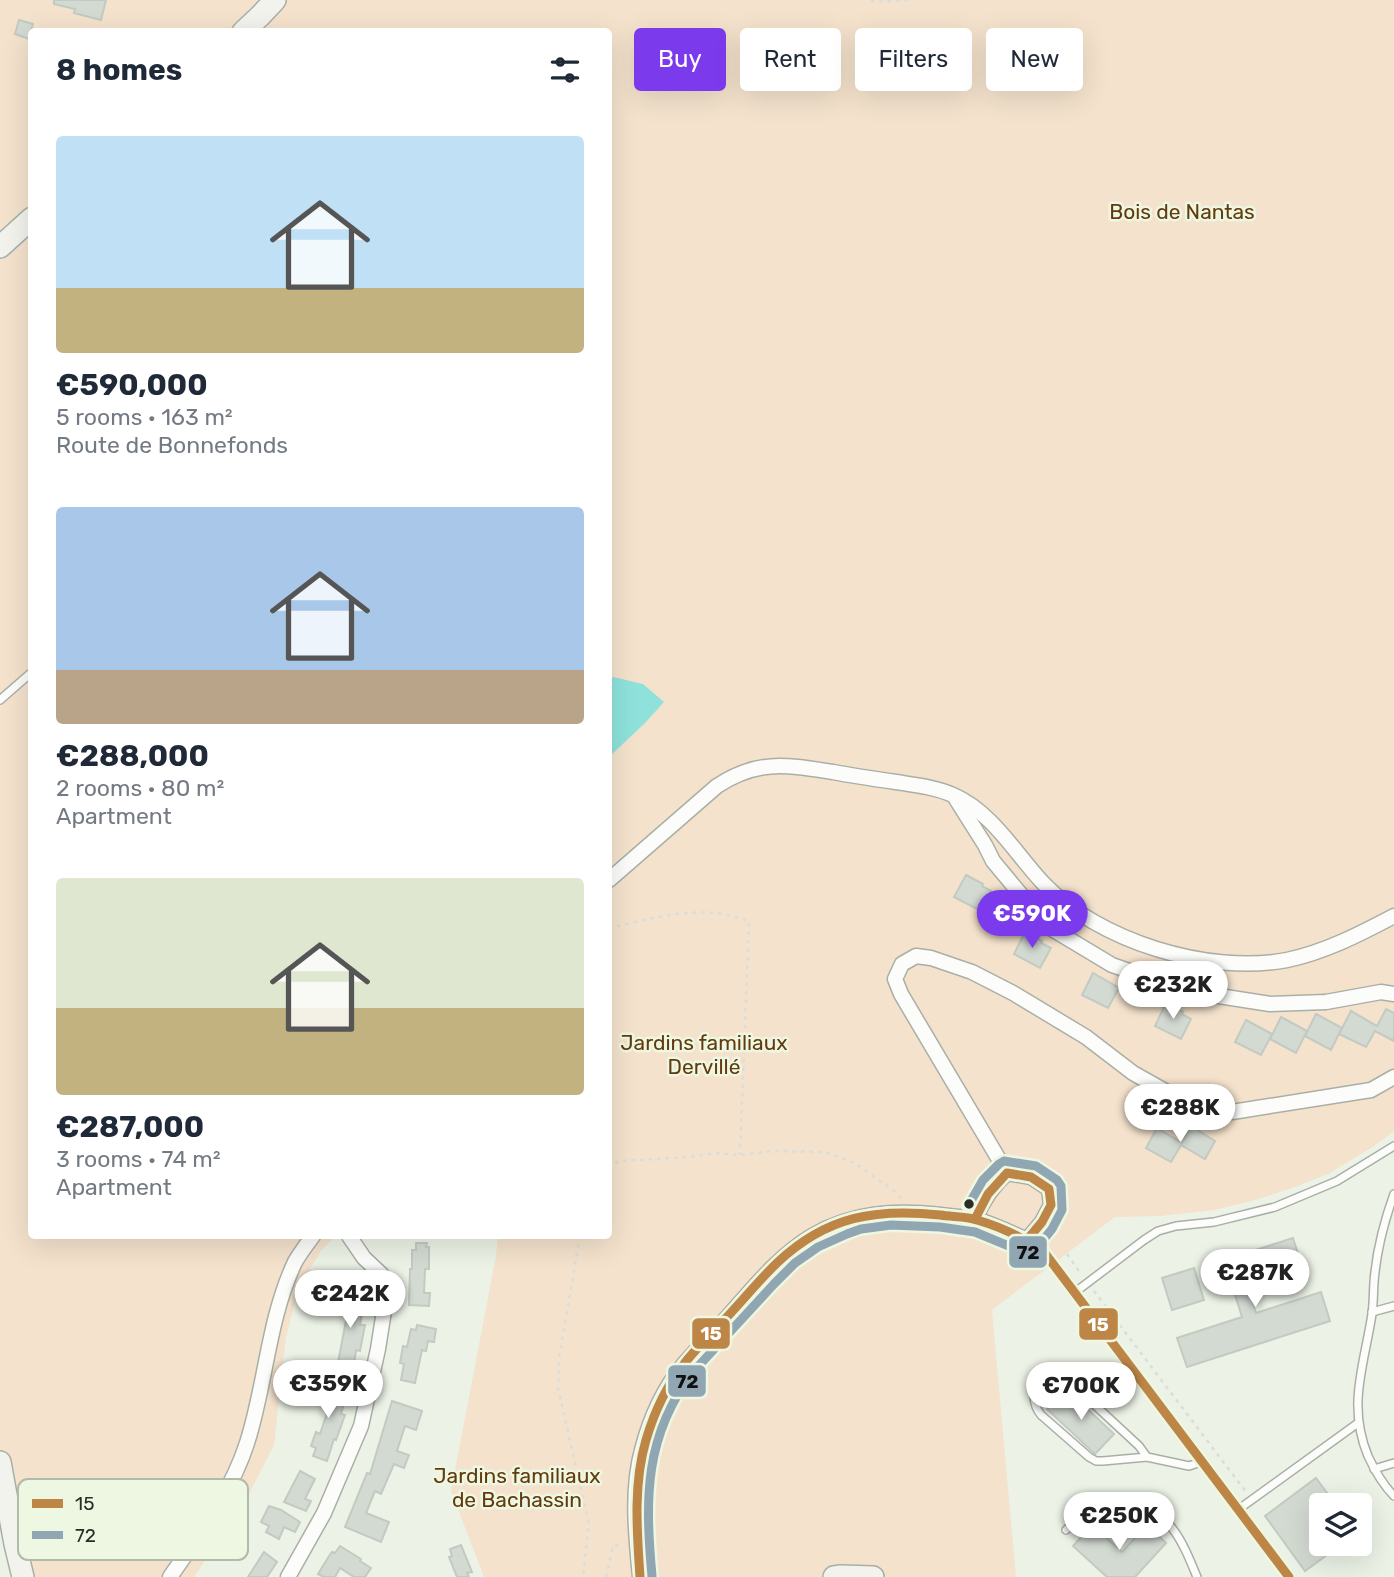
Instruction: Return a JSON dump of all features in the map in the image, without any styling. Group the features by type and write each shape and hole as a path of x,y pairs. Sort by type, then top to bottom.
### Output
{"street":[{"path":"248,28 275,0"},
{"path":"0,247 28,222"},
{"path":"612,877 732,776 750,769 793,766 926,787 953,795 983,814 1043,883 1071,907 1108,929 1163,951 1235,963 1288,960 1352,938 1394,916"},
{"path":"953,795 993,861 1047,926 1112,965 1186,991 1269,1004 1326,1002 1381,992 1394,994"},
{"path":"640,1577 637,1477 642,1451 661,1401 683,1365 779,1261 811,1237 835,1224 889,1212 975,1219 1027,1240 1042,1222 1051,1205 1049,1189 1031,1177 1007,1172 901,994 895,979 902,964 916,956 931,958 972,972 1086,1037 1133,1073 1181,1100 1233,1112 1371,1090 1394,1077"},
{"path":"975,1219 992,1186 1007,1172"},
{"path":"232,1479 247,1444 285,1286 296,1260 311,1239"},
{"path":"288,1577 324,1513 361,1426 378,1349 387,1292 381,1274 364,1258 351,1239"},
{"path":"0,1462 18,1556"},
{"path":"170,1577 182,1560"},
{"path":"834,1577 873,1577"}],"lane":[{"path":"0,700 28,676"},
{"path":"1074,1293 1158,1231 1214,1222 1275,1207 1337,1181 1394,1146"},
{"path":"1394,1194 1379,1247 1372,1312 1360,1375 1358,1423 1374,1469 1394,1496"},
{"path":"1027,1240 1044,1252 1289,1577"},
{"path":"1372,1312 1394,1306"},
{"path":"1147,1457 1139,1446 1069,1381 1054,1376 1043,1379 1038,1384 1033,1396 1035,1407 1041,1415 1096,1461 1147,1457 1189,1466 1201,1462"},
{"path":"1239,1509 1358,1423"},
{"path":"1374,1469 1394,1464"},
{"path":"1066,1530 1087,1512 1099,1507 1115,1503 1141,1505 1170,1526 1180,1540 1197,1577"}],"path":[{"path":"871,0 910,0"},
{"path":"612,927 653,918 700,913 722,914 750,921 740,1155"},
{"path":"612,1164 620,1161 716,1153 824,1153 844,1158 859,1166 897,1193 911,1212"},
{"path":"579,1239 559,1358 558,1388 589,1524 583,1577"},
{"path":"1067,1254 1252,1500"},
{"path":"606,1577 614,1546 637,1544"}],"green space":[{"path":"0,0 1394,0 1394,1131 1330,1173 1252,1201 1214,1210 1161,1216 1115,1217 992,1310 1016,1577 484,1577 451,1491 498,1239 612,1239 612,28 28,28 28,1239 332,1239 321,1251 299,1287 286,1337 274,1445 248,1496 248,1479 18,1479 18,1560 205,1560 194,1577 14,1577 0,1511"}],"water":[{"path":"612,677 643,684 664,702 612,754"}],"building":[{"path":"54,0 106,0 101,20 74,13 75,9 54,4"},
{"path":"19,20 33,24 32,28 28,28 28,39 15,34"},
{"path":"966,875 991,891 981,911 954,897"},
{"path":"1025,932 1051,948 1040,968 1014,954"},
{"path":"1093,973 1119,988 1108,1008 1082,995"},
{"path":"1166,1003 1191,1019 1181,1039 1155,1026"},
{"path":"1386,1009 1394,1013 1394,1041 1375,1031 1366,1047 1339,1034 1351,1011 1377,1026"},
{"path":"1316,1014 1342,1028 1331,1050 1305,1036"},
{"path":"1281,1017 1307,1031 1296,1053 1270,1039"},
{"path":"1246,1020 1272,1034 1261,1055 1235,1042"},
{"path":"1191,1126 1215,1141 1205,1159 1181,1145 1171,1162 1146,1148 1157,1128 1182,1143"},
{"path":"1293,1238 1301,1263 1246,1280 1256,1313 1321,1292 1330,1321 1187,1367 1177,1338 1242,1317 1224,1260"},
{"path":"416,1243 427,1243 426,1247 429,1247 429,1269 425,1269 424,1293 430,1293 429,1306 409,1305 412,1250 416,1250"},
{"path":"1194,1268 1204,1300 1172,1310 1162,1278"},
{"path":"347,1284 362,1304 355,1304 354,1311 362,1313 360,1325 365,1325 360,1351 356,1350 353,1370 337,1368 348,1310 336,1293"},
{"path":"417,1325 436,1329 434,1342 428,1341 426,1351 422,1350 415,1383 401,1380 404,1364 400,1363 403,1346 407,1347 411,1329 416,1330"},
{"path":"318,1383 334,1389 333,1393 346,1397 341,1414 345,1415 327,1461 313,1456 316,1448 311,1446 316,1432 320,1434 328,1410 327,1406 312,1400"},
{"path":"1066,1389 1114,1434 1095,1454 1047,1409"},
{"path":"392,1401 422,1411 416,1430 405,1426 397,1451 409,1455 404,1468 394,1464 381,1494 375,1491 366,1513 389,1522 381,1542 345,1527 367,1473 370,1474"},
{"path":"300,1471 315,1479 305,1499 311,1501 306,1511 284,1502"},
{"path":"1316,1478 1327,1493 1309,1493 1309,1556 1326,1556 1305,1571 1265,1516"},
{"path":"269,1506 300,1522 295,1532 284,1527 279,1539 266,1532 269,1526 261,1522"},
{"path":"1092,1525 1122,1552 1147,1525 1166,1543 1135,1577 1107,1577 1073,1546"},
{"path":"461,1545 472,1572 467,1573 469,1577 457,1577 449,1557 452,1556 450,1549"},
{"path":"340,1546 371,1568 365,1577 354,1577 340,1568 335,1577 318,1574 332,1552 335,1553"},
{"path":"264,1552 277,1562 267,1577 248,1577"}],"transit line":[{"name":"72","path":"652,1576 649,1494 657,1444 665,1420 693,1372 774,1284 795,1263 818,1247 861,1229 891,1225 975,1232 1029,1252 1036,1249 1052,1229 1062,1210 1061,1186 1057,1180 1036,1166 1004,1161 983,1180 968,1206"},
{"name":"15","path":"975,1219 988,1194 1007,1173 1031,1177 1049,1189 1051,1205 1042,1222 1027,1240"},
{"name":"15","path":"640,1577 637,1508 642,1457 657,1410 678,1372 765,1275 796,1246 834,1225 853,1219 895,1213 973,1219 1012,1233 1044,1252 1289,1577"}],"park label":[{"name":"Bois de Nantas","path":"1182,212"},
{"name":"Jardins familiaux Dervillé","path":"704,1055"},
{"name":"Jardins familiaux de Bachassin","path":"517,1488"}]}
